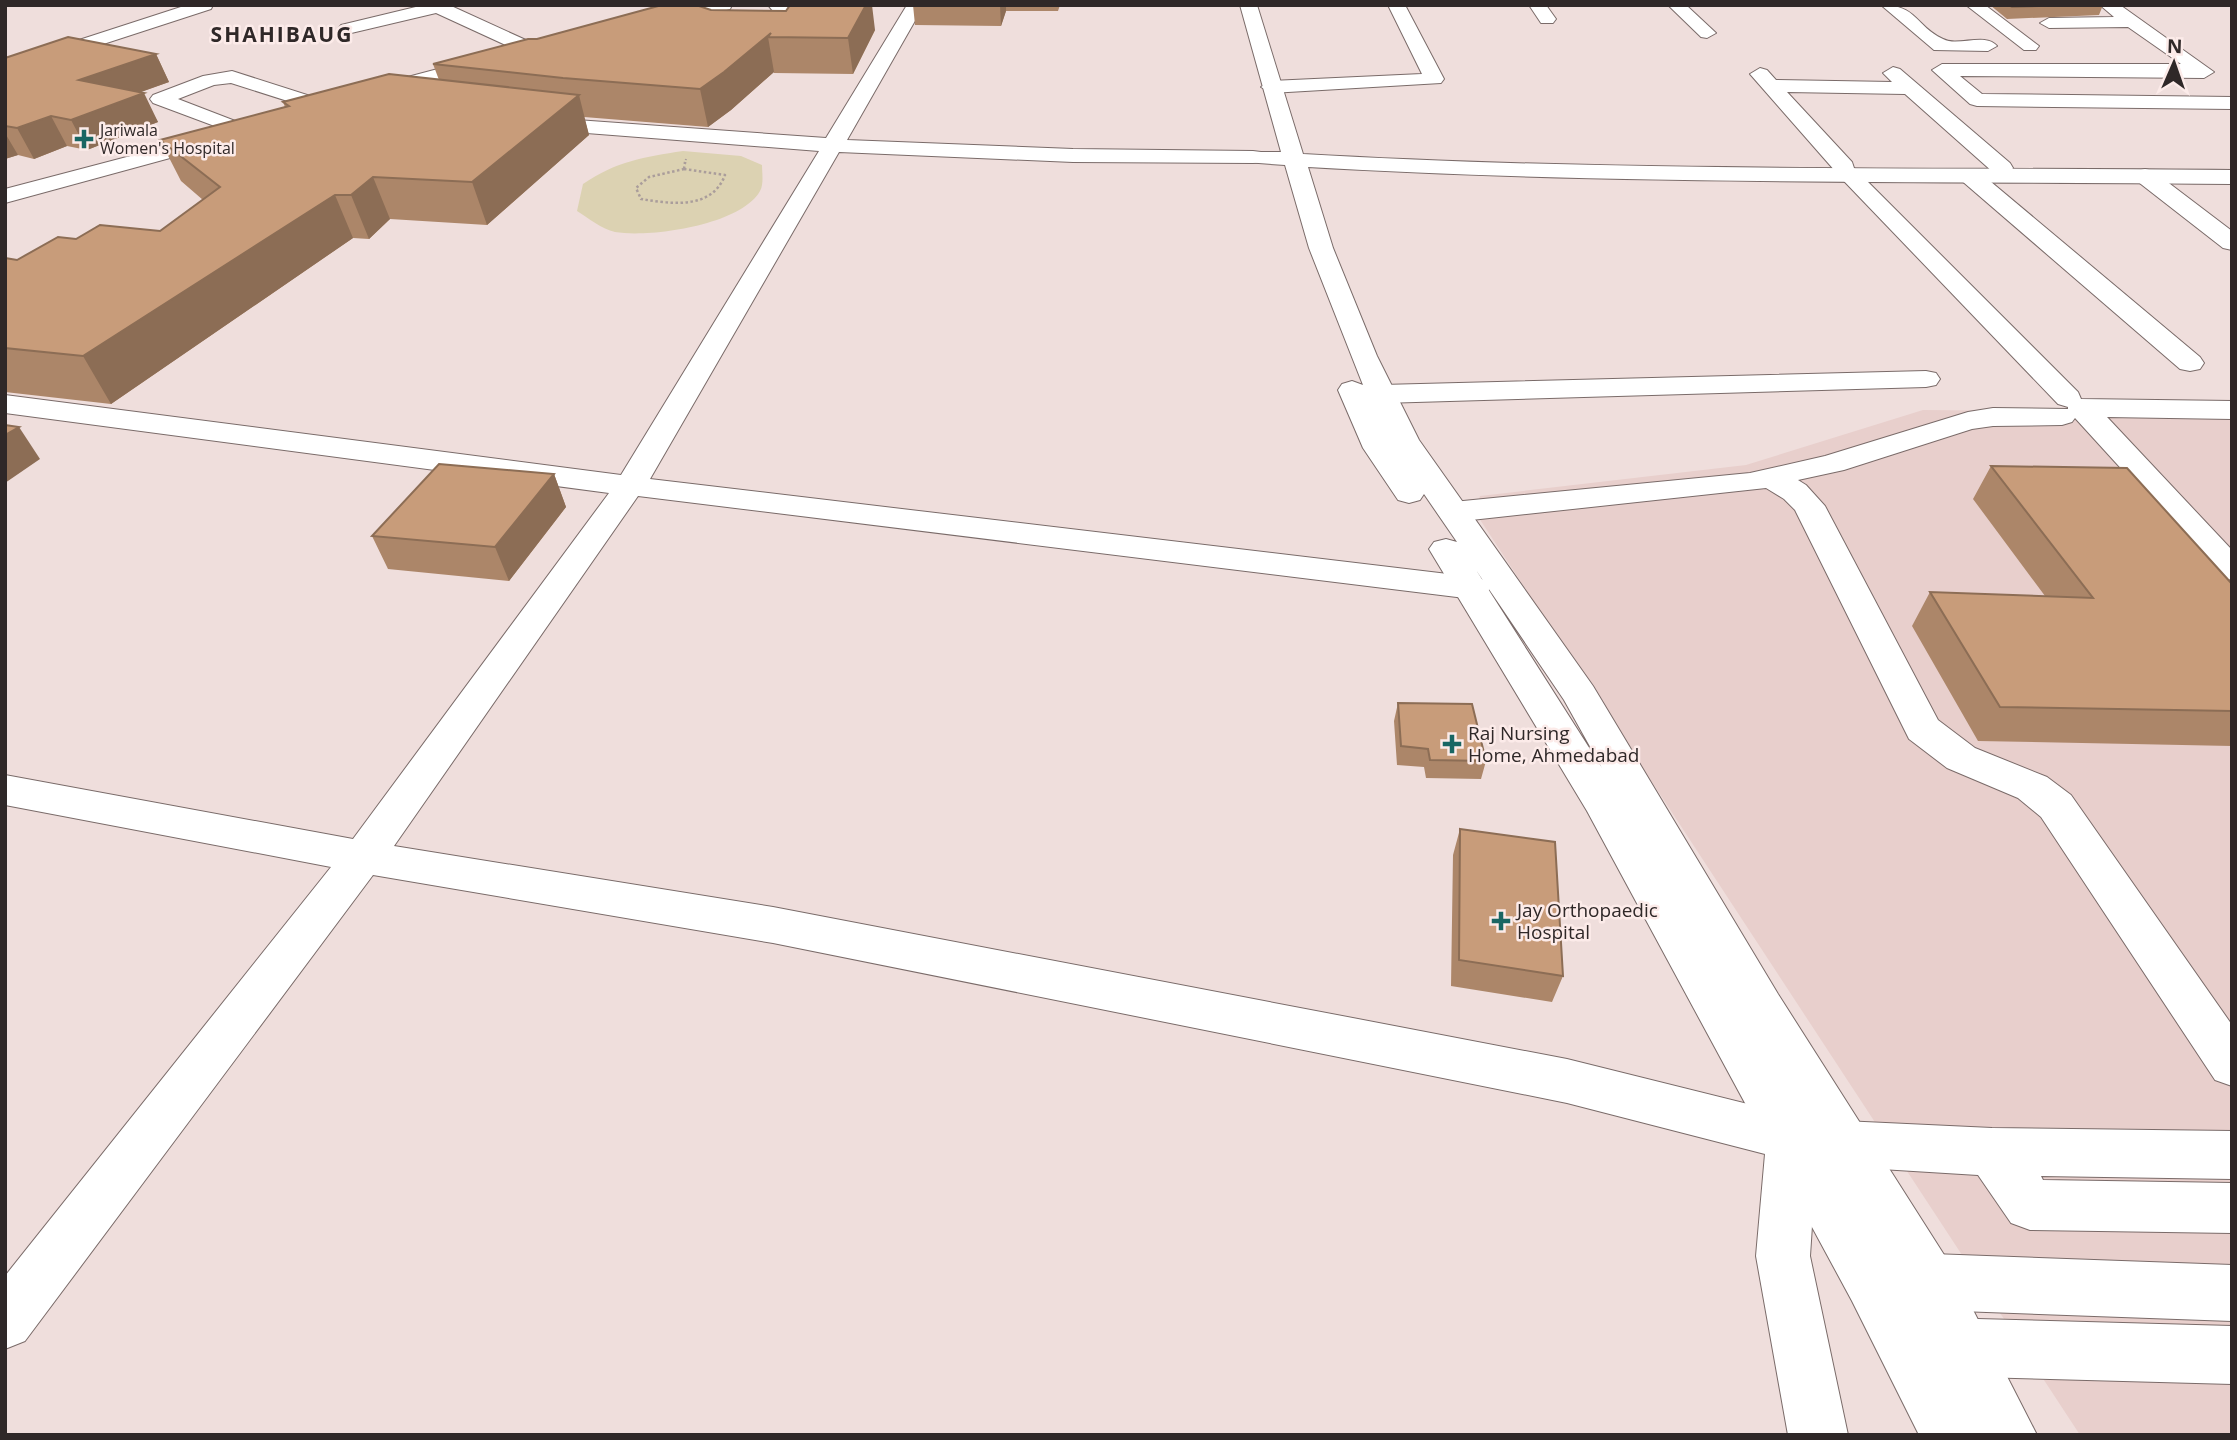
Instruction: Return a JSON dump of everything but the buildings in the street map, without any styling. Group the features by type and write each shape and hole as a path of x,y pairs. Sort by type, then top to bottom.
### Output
{"street":[{"path":"644,24 689,10 724,5"},
{"path":"689,10 751,26 777,18 782,10 776,5"},
{"path":"5,1321 363,857 630,486 916,5"},
{"path":"1231,5 1278,158 1298,246 1332,346 1378,448 1473,588 1603,803 1817,1141 1928,1281 2007,1435"},
{"path":"1248,5 1271,87 1278,158 1321,248 1363,356 1404,441 1580,695 1817,1141 1872,1281 1951,1435"},
{"path":"1271,87 1434,79 1396,5"},
{"path":"1676,5 1707,33"},
{"path":"1889,5 1940,46 2037,46 1973,5"},
{"path":"2109,5 2129,22 2200,69 2229,99"},
{"path":"290,117 547,48 470,22 436,6 347,29"},
{"path":"5,70 199,7"},
{"path":"445,28 470,22"},
{"path":"2049,23 2129,22"},
{"path":"2136,46 2165,46"},
{"path":"1839,67 1862,87"},
{"path":"1754,68 2071,407 2104,431 2232,570"},
{"path":"2200,69 1942,70 1977,100 2132,102 2229,99"},
{"path":"2037,70 2080,101"},
{"path":"2086,70 2132,102"},
{"path":"2172,70 2229,99"},
{"path":"1893,73 2002,168"},
{"path":"238,121 160,99 210,80 232,77 286,94 406,106"},
{"path":"1770,86 1910,88"},
{"path":"5,196 238,121 286,94"},
{"path":"5,181 169,136 238,121"},
{"path":"5,190 238,121"},
{"path":"517,121 831,146 1187,158 1278,158 1600,171 2002,168 2232,170"},
{"path":"1847,170 1969,176 2232,177"},
{"path":"1969,176 2190,363"},
{"path":"2146,176 2232,243"},
{"path":"1382,394 1927,379"},
{"path":"5,404 630,486 1473,588"},
{"path":"1453,512 1616,497 1770,477 1833,463 1968,421 1993,417 2071,407 2232,410"},
{"path":"2104,431 2232,434"},
{"path":"1770,477 1795,492 1809,506 1923,729 1942,747 1975,766 2032,787 2056,806 2232,1065"},
{"path":"5,790 363,857 839,938 1567,1082 1817,1141 1992,1152 2232,1156"},
{"path":"1817,1141 1783,1256 1818,1435"},
{"path":"1992,1152 2030,1205 2232,1208"},
{"path":"1872,1281 2232,1293"},
{"path":"1905,1347 2232,1355"}],"path":[{"path":"684,169 686,154"},
{"path":"684,169 725,175 723,183 715,194 680,204 641,199 636,188 649,177 684,169"}],"shaded area":[{"path":"683,151 741,156 762,165 760,191 750,203 734,213 694,227 671,231 615,232 577,211 583,184 595,176 631,161"},
{"path":"1923,410 2232,413 2232,1435 2080,1435 1475,512 1480,496 1746,465"}],"place":[{"name":"Jariwala Women's Hospital","path":"84,139"},
{"name":"Raj Nursing Home, Ahmedabad","path":"1452,744"},
{"name":"Jay Orthopaedic Hospital","path":"1501,921"}],"district":[{"name":"SHAHIBAUG","path":"282,35"}]}
